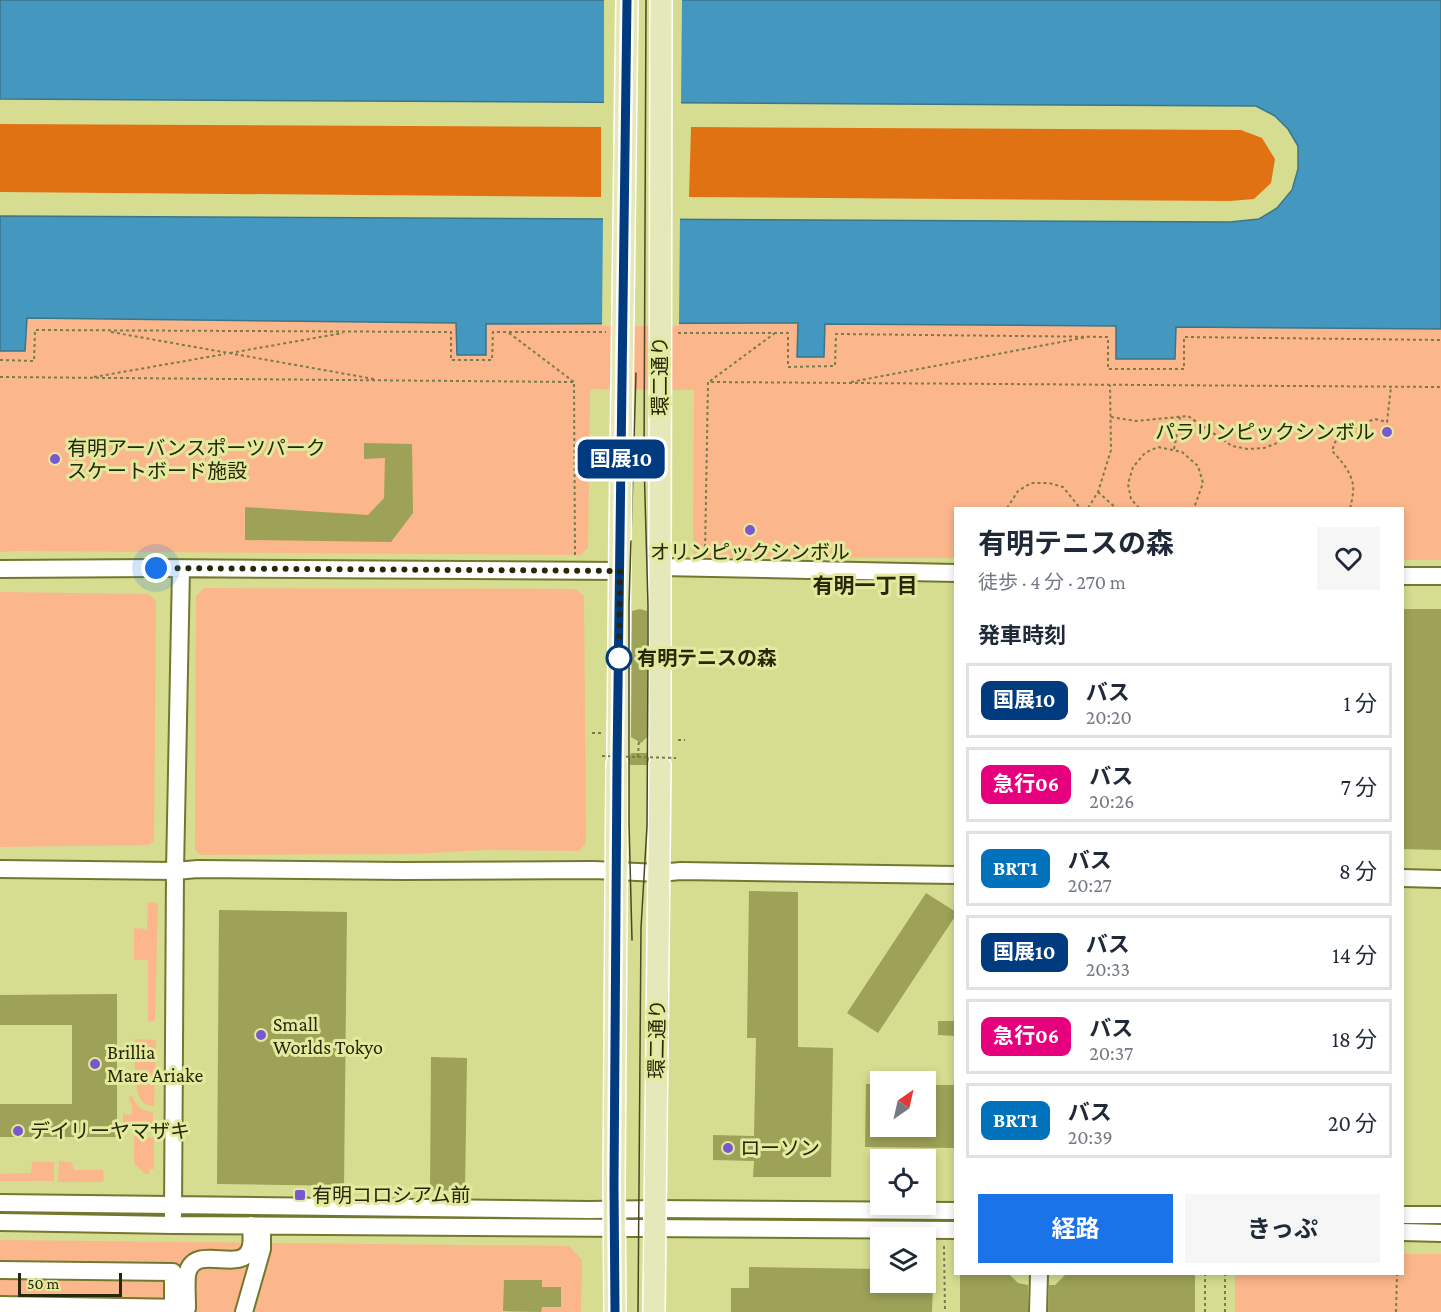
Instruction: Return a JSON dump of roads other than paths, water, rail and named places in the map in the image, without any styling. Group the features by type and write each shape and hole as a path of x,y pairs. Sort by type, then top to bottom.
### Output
{"main road":[{"name":"環二通り","path":"615,1312 620,540 627,0"},
{"name":"環二通り","path":"654,1312 659,873 665,759 660,567 661,0"}],"street":[{"path":"660,567 954,573"},
{"path":"174,1226 175,871 181,568"},
{"path":"0,569 620,571"},
{"path":"1404,576 1441,576"},
{"path":"0,869 659,873 681,871 954,875"},
{"path":"1404,878 1441,879"},
{"path":"0,1203 173,1205 614,1219"},
{"path":"0,1222 257,1229 954,1211"},
{"path":"1404,1215 1441,1215"},
{"path":"655,1218 954,1230"},
{"path":"0,1305 188,1308 187,1275 190,1267 204,1258 234,1260 246,1255 257,1229"},
{"path":"244,1312 262,1249 257,1229"},
{"path":"1404,1232 1441,1233"},
{"path":"0,1270 173,1272 173,1308"},
{"path":"1038,1312 1039,1275"}],"water":[{"path":"0,0 1441,0 1441,329 1176,327 1175,359 1116,359 1116,326 825,324 824,357 797,357 798,323 486,324 486,355 457,355 456,323 27,318 25,351 0,351 0,216 1230,222 1259,219 1277,208 1292,190 1298,169 1298,146 1288,129 1275,116 1256,106 0,99"}],"tram line":[{"path":"638,1312 641,928 647,826 648,605 644,461 646,0"},
{"path":"632,940 629,823 629,605 636,373"}],"place":[{"name":"パラリンピックシンボル","path":"1387,432"},
{"name":"有明アーバンスポーツパーク スケートボード施設","path":"55,459"},
{"name":"オリンピックシンボル","path":"750,530"},
{"name":"有明テニスの森","path":"619,658"},
{"name":"Small Worlds Tokyo","path":"261,1035"},
{"name":"Brillia Mare Ariake","path":"95,1064"},
{"name":"デイリーヤマザキ","path":"18,1131"},
{"name":"ローソン","path":"728,1148"},
{"name":"有明コロシアム前","path":"300,1195"}],"district":[{"name":"有明一丁目","path":"865,586"}]}
